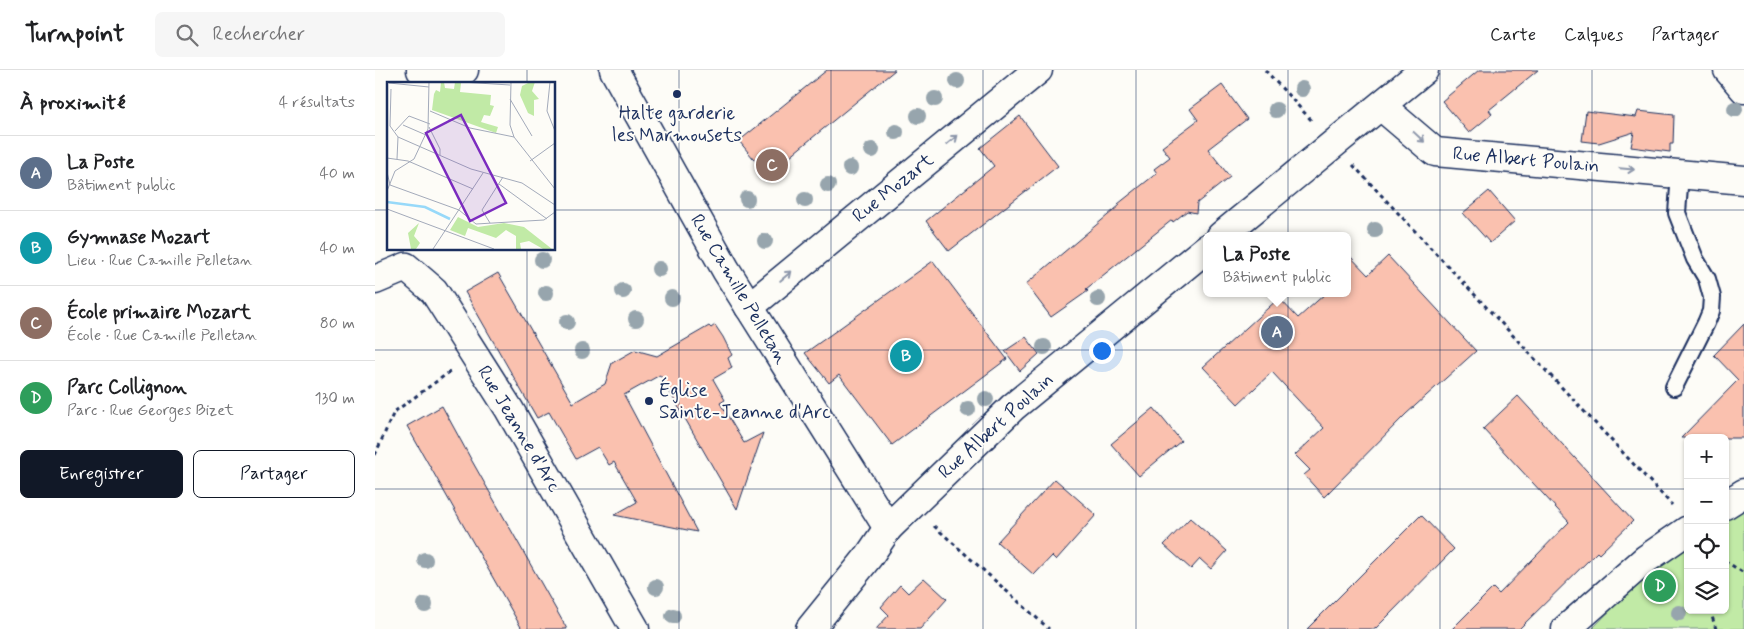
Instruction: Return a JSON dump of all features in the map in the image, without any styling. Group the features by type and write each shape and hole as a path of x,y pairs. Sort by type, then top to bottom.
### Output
{"street":[{"path":"421,70 444,82 464,70"},
{"name":"Rue Camille Pelletan","path":"614,70 726,270 888,528"},
{"name":"Rue Mozart","path":"749,307 1037,70"},
{"path":"1226,232 1424,70"},
{"path":"1729,70 1744,89"},
{"name":"Rue Albert Poulain","path":"1381,106 1408,127 1435,152 1744,180"},
{"name":"Rue Albert Poulain","path":"810,629 869,556 888,528 911,505 1013,407 1203,251"},
{"name":"Rue Jeanne d'Arc","path":"375,280 406,267 434,292 509,409 635,629"},
{"path":"1729,502 1744,493"},
{"path":"1566,629 1646,559 1681,518"}],"lane":[{"path":"1674,388 1706,323 1711,311 1712,297 1707,279 1695,259 1677,214 1680,174"}],"path":[{"path":"1265,70 1681,518"},
{"path":"375,455 395,412 473,354"},
{"path":"911,505 1049,629"},
{"path":"1729,564 1744,573"},
{"path":"1711,614 1716,629"}],"green space":[{"path":"1744,508 1744,629 1592,629 1656,563 1684,546 1684,614 1729,614 1729,517"}],"building":[{"path":"827,70 895,70 767,175 739,141"},
{"path":"1479,70 1538,70 1489,110 1492,114 1469,133 1442,101"},
{"path":"1222,85 1247,119 1208,149 1230,177 1197,203 1196,213 1187,211 1173,222 1172,220 1086,289 1088,291 1051,317 1026,284 1120,205 1118,204 1157,173 1154,169 1170,157 1162,147 1198,120 1190,109"},
{"path":"1586,111 1636,117 1638,111 1674,115 1673,144 1670,144 1670,152 1631,147 1634,132 1599,143 1582,141"},
{"path":"1020,116 1058,166 949,251 926,221 994,166 980,148"},
{"path":"1489,191 1515,221 1490,243 1463,213"},
{"path":"1388,256 1476,351 1406,414 1324,497 1304,475 1310,470 1295,455 1324,428 1272,372 1238,404 1203,367 1279,298 1298,318 1322,297 1351,297 1351,257 1368,275"},
{"path":"933,261 1007,359 892,445 839,375 829,383 805,353"},
{"name":"Église Sainte-Jeanne d'Arc","path":"498,273 573,403 605,384 612,363 635,350 657,356 709,326 711,328 715,325 732,355 728,358 732,368 713,379 725,400 720,403 744,443 763,433 737,509 660,375 624,395 697,532 614,515 637,502 614,462 609,465 598,447 576,459 549,412 537,418 465,292"},
{"path":"1744,324 1744,438 1729,438 1729,434 1685,434 1738,380 1714,355"},
{"path":"1026,337 1039,354 1020,371 1005,351"},
{"path":"1518,396 1633,521 1599,554 1597,552 1519,629 1452,629 1493,588 1499,594 1569,522 1483,429"},
{"path":"442,406 567,629 522,629 407,426"},
{"path":"1154,408 1181,441 1139,476 1111,444"},
{"path":"1055,479 1096,515 1056,560 1052,556 1034,575 997,542"},
{"path":"1421,515 1454,549 1375,629 1307,629"},
{"path":"1190,518 1227,551 1211,569 1200,559 1191,569 1164,545"},
{"path":"924,578 947,599 920,629 876,629 889,615 881,607 900,585 908,593"}],"place":[{"name":"Halte garderie les Marmousets","path":"677,94"},
{"name":"École primaire Mozart","path":"772,165"},
{"name":"La Poste","path":"1277,332"},
{"name":"Gymnase Mozart","path":"906,356"},
{"name":"Église Sainte-Jeanne d'Arc","path":"649,401"},
{"name":"Parc Collignon","path":"1660,586"}]}
